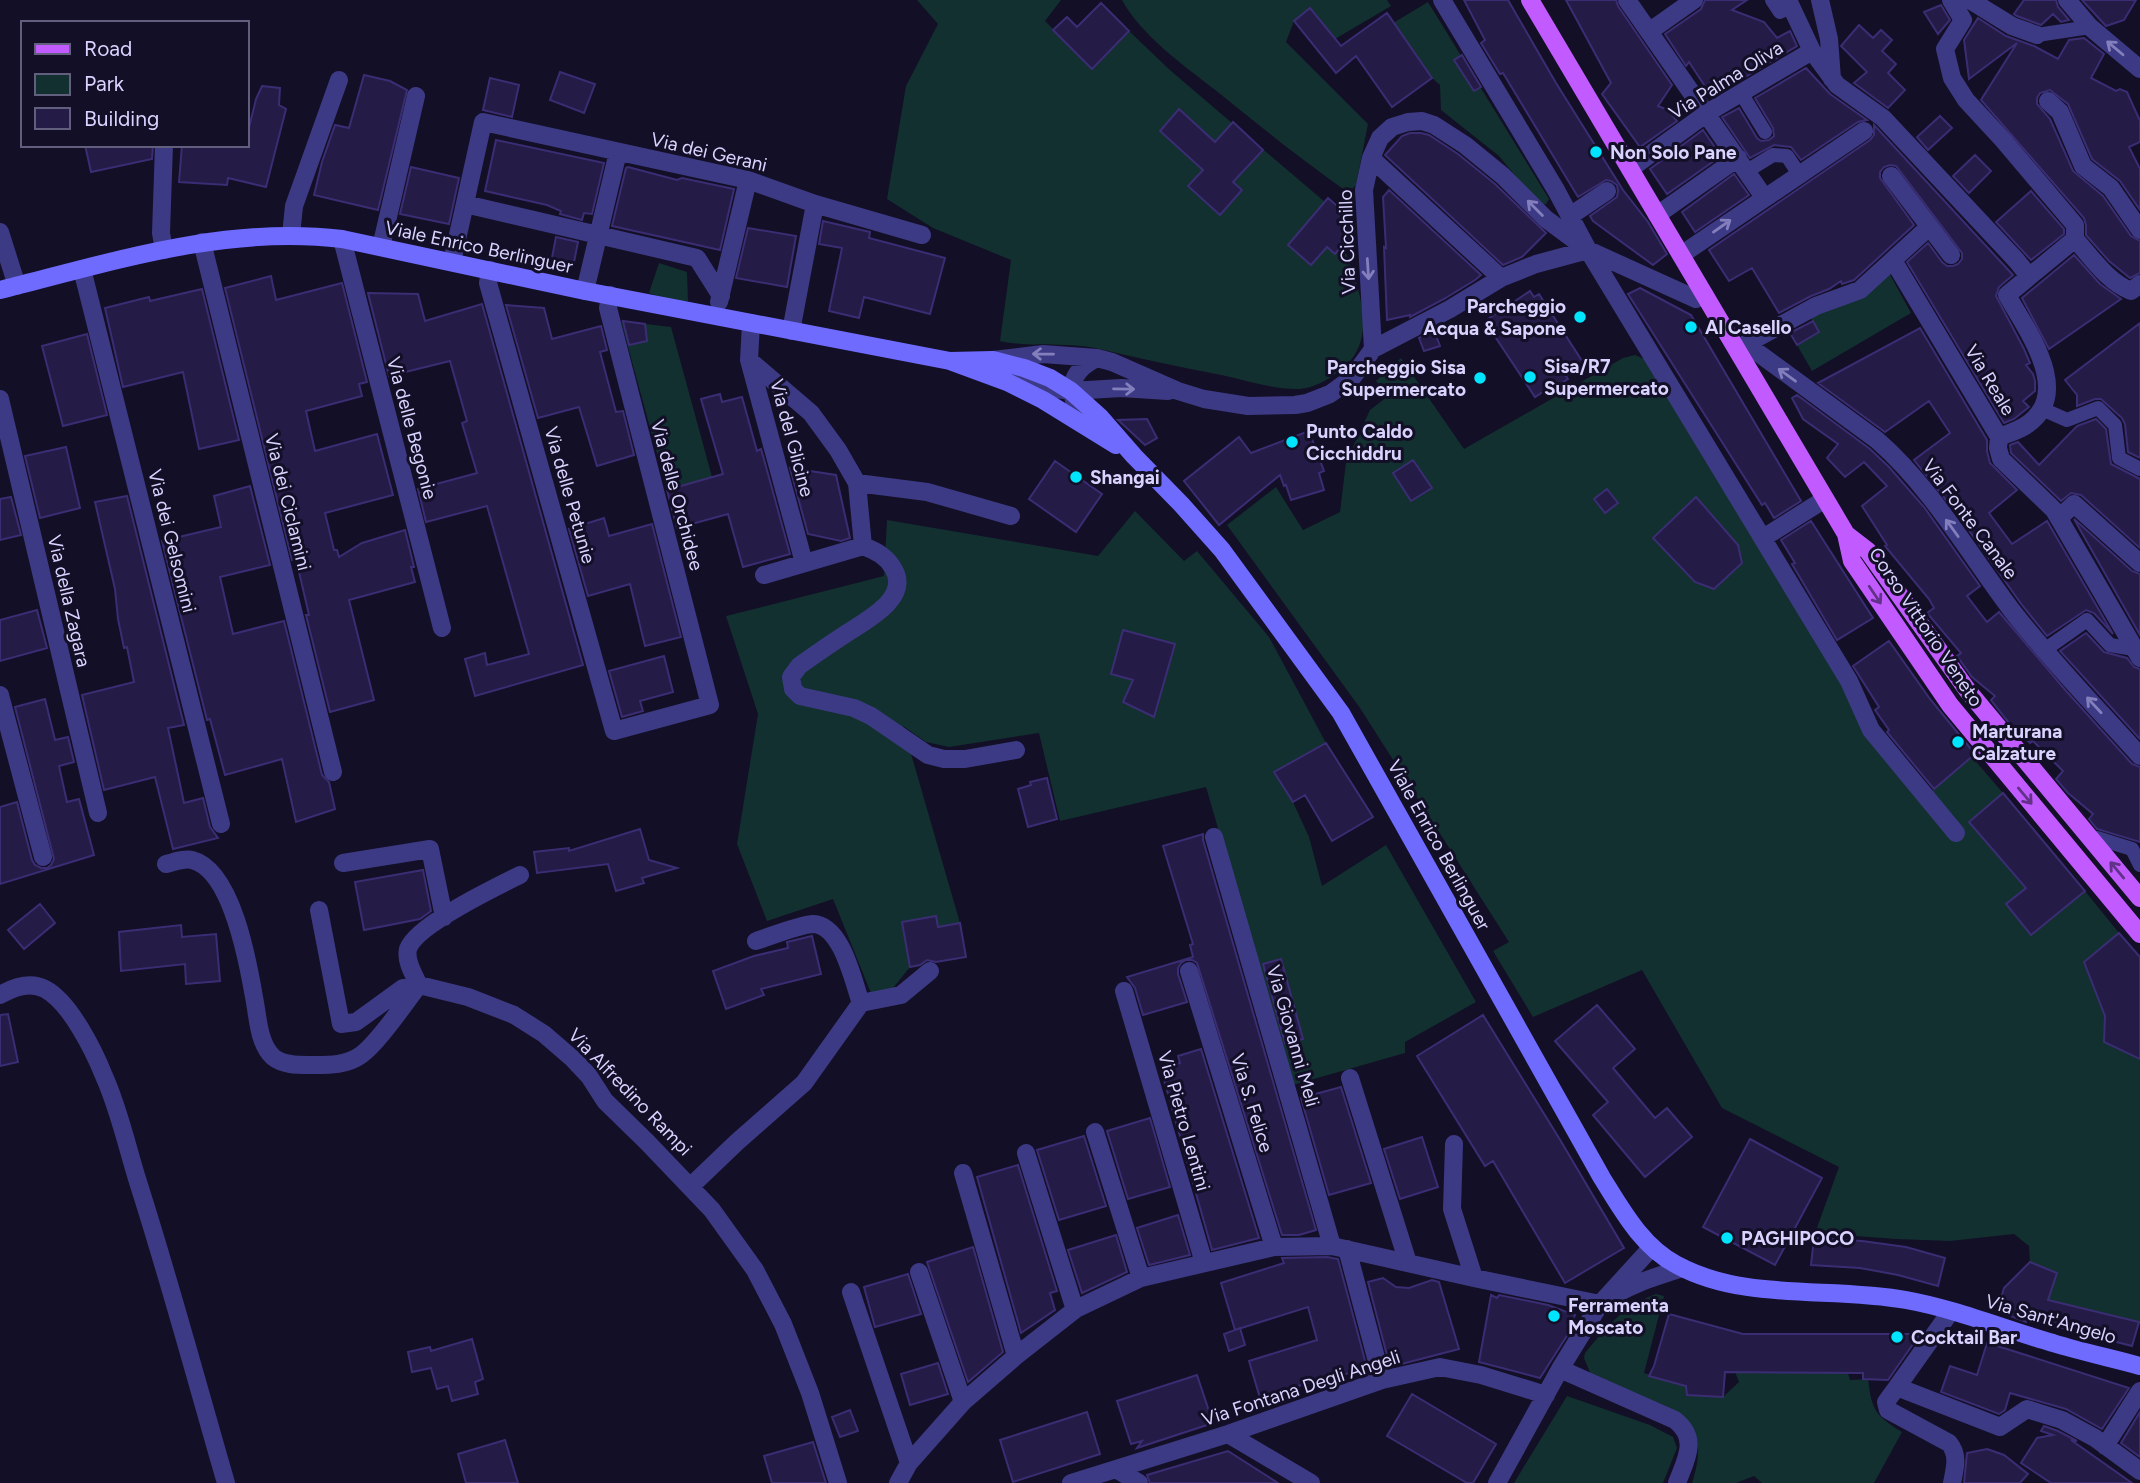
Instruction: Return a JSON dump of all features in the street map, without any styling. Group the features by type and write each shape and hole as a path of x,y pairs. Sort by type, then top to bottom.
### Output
{"main road":[{"name":"Corso Vittorio Veneto","path":"1530,0 1704,294 1741,347 1846,534 1853,561 1950,705 2140,934"},
{"name":"Viale Enrico Berlinguer","path":"9,288 202,242 291,235 342,239 585,291 950,361"},
{"path":"950,361 993,360 1050,379 1071,391 1100,417 1133,456"},
{"path":"950,361 1007,382 1079,420 1133,456"},
{"name":"Viale Enrico Berlinguer","path":"1133,456 1222,550 1341,713 1601,1178 1640,1235 1660,1255 1683,1268"},
{"name":"Corso Vittorio Veneto","path":"1846,534 1868,551 1968,691 2140,898"},
{"name":"Via Sant'Angelo","path":"1683,1268 1729,1283 1779,1290 1888,1297 1951,1311 2053,1343 2140,1366"}],"street":[{"path":"1442,0 1588,250 1849,681 1871,730 1956,833"},
{"path":"1627,0 1764,197"},
{"path":"1650,31 1694,0"},
{"path":"1772,0 1780,12 1789,3 1812,51 1832,79 1847,94 1883,118 2029,276"},
{"path":"1820,0 1829,39 1832,79"},
{"path":"1951,0 1963,20 1945,49 1952,78 1966,100 2075,225 2075,239 2118,285 2131,290 2140,285"},
{"path":"1970,0 2012,26 2037,35 2090,27"},
{"path":"2067,0 2090,27 2140,69"},
{"name":"Via Palma Oliva","path":"1630,169 1707,113 1812,51"},
{"path":"291,235 294,206 339,80"},
{"path":"1741,93 1765,132"},
{"path":"381,247 416,96"},
{"path":"2048,101 2060,112 2083,166 2110,188 2140,230"},
{"name":"Via dei Gerani","path":"465,204 483,121 748,180 816,204 922,235"},
{"name":"Via Cicchillo","path":"1373,349 1364,190 1371,158 1380,138 1392,127 1408,121 1422,121 1434,125 1487,162 1546,219 1588,250 1696,299 1704,294"},
{"path":"1681,255 1864,131"},
{"path":"164,147 161,233 164,250"},
{"path":"585,291 618,152"},
{"path":"1657,215 1742,165 1773,155 1787,156 1799,174"},
{"path":"1371,158 1502,278"},
{"path":"1891,176 1951,255"},
{"path":"716,316 748,180"},
{"path":"1570,216 1607,191"},
{"path":"452,262 465,204 696,258 721,296"},
{"path":"791,331 816,204"},
{"path":"1741,347 1816,306 1860,290 1929,227"},
{"path":"0,232 9,288"},
{"name":"Via delle Begonie","path":"342,239 442,628"},
{"path":"1999,437 2023,428 2034,419 2042,408 2047,384 2044,361 2007,295 2075,239"},
{"name":"Via dei Ciclamini","path":"202,242 333,772"},
{"path":"993,360 1043,354 1097,358 1204,399 1248,406 1307,403 1330,394 1352,378 1373,349 1502,278 1535,264 1588,250"},
{"name":"Via Reale","path":"1893,260 1999,437 2001,458 2054,510 2137,654"},
{"name":"Via dei Gelsomini","path":"82,269 221,824"},
{"name":"Via delle Petunie","path":"490,271 488,284 614,731 710,705"},
{"name":"Via delle Orchidee","path":"610,295 608,308 710,705"},
{"name":"Via del Glicine","path":"751,323 749,360 804,563"},
{"name":"Via Fonte Canale","path":"1741,347 1877,440 1896,456 2043,651 2140,756"},
{"path":"1079,420 1071,391 1077,373 1097,358"},
{"path":"749,360 819,422 857,483 863,546"},
{"path":"1007,382 1071,391 1121,388 1178,391"},
{"name":"Via della Zagara","path":"0,399 98,813"},
{"path":"2042,408 2067,420 2098,408 2115,425 2119,458 2140,470"},
{"path":"857,483 927,492 1011,516"},
{"path":"1763,538 1825,499"},
{"path":"2059,518 2074,504 2140,564"},
{"path":"764,575 863,546 877,551 886,558 898,577 895,593 882,610 799,666 791,677 796,693 810,699 854,708 871,716 928,755 944,759 965,759 1016,750"},
{"path":"2043,651 2087,620 2110,645 2137,654"},
{"path":"0,695 43,857"},
{"name":"Via Giovanni Meli","path":"1214,837 1382,1380"},
{"path":"2093,841 2097,838 2132,849 2139,859"},
{"path":"343,863 429,849 444,917"},
{"path":"166,864 189,859 204,866 218,880 243,944 259,1029 265,1047 278,1061 300,1065 331,1065 361,1055 419,985"},
{"path":"419,985 408,958 408,949 416,936 444,917 520,875"},
{"path":"319,910 341,1024 356,1022 402,988 419,985"},
{"path":"756,941 812,924 823,926 839,943 861,1003 901,996 930,971"},
{"name":"Via S. Felice","path":"1189,971 1274,1247"},
{"path":"0,995 15,987 31,985 45,989 57,998 83,1033 105,1078 150,1220 226,1483"},
{"name":"Via Alfredino Rampi","path":"419,985 468,998 514,1015 544,1034 573,1059 589,1076 605,1101 691,1186 730,1233 755,1270 783,1324 810,1393 838,1483"},
{"name":"Via Pietro Lentini","path":"1124,991 1204,1263"},
{"name":"Via Alfredino Rampi","path":"691,1186 804,1083 861,1003"},
{"path":"1350,1078 1408,1263"},
{"path":"1095,1132 1141,1278"},
{"path":"1454,1144 1452,1209 1474,1278"},
{"path":"1026,1153 1075,1310"},
{"path":"963,1173 1016,1356"},
{"path":"898,1483 909,1463 963,1402 1016,1356 1075,1310 1141,1278 1274,1247 1340,1247 1600,1304 1622,1289 1683,1268"},
{"path":"1497,1483 1560,1369 1600,1304 1652,1247"},
{"path":"919,1272 963,1402"},
{"path":"851,1292 909,1463"},
{"path":"1951,1311 1886,1402 1888,1410 1949,1443 1954,1449 1956,1456 1952,1483"},
{"name":"Via Fontana Degli Angeli","path":"1071,1483 1228,1434 1382,1380 1440,1367 1481,1375 1546,1395"},
{"path":"1560,1369 1681,1425 1687,1432 1689,1451 1677,1483"},
{"path":"1897,1387 2000,1427 2028,1409 2062,1420 2140,1471"},
{"path":"2105,1446 2140,1391"},
{"path":"1228,1434 1311,1483"},
{"path":"1116,1469 1139,1483"}],"green space":[{"path":"917,0 1061,0 1045,21 1093,69 1129,31 1171,71 1325,202 1288,245 1311,265 1327,247 1335,254 1343,245 1363,312 1359,345 1351,359 1338,372 1320,383 1290,389 1095,348 1000,341 1011,260 933,228 887,199 906,86 938,24"},
{"path":"1122,0 1387,0 1391,6 1335,39 1310,8 1294,21 1286,42 1368,124 1356,185 1346,191 1263,128 1164,49 1140,25"},
{"path":"1428,2 1549,199 1546,204 1539,205 1499,156 1441,110 1440,85 1432,78 1393,23"},
{"path":"659,263 687,272 688,301 674,301 649,293"},
{"path":"1888,271 1911,313 1812,371 1797,345 1819,332 1808,313"},
{"path":"621,321 671,327 712,477 667,490"},
{"path":"1635,355 1649,361 1849,681 1926,796 1972,757 2003,793 1970,822 2013,872 2047,844 2060,860 2006,904 2031,934 2085,891 2119,933 2084,963 2105,1016 2104,1041 2140,1050 2140,1322 2048,1300 2057,1273 2030,1262 2029,1246 2014,1234 1950,1241 1815,1233 1839,1167 1722,1108 1642,970 1533,1017 1493,951 1509,942 1360,708 1227,525 1276,487 1303,530 1340,512 1346,462 1370,410 1387,397 1376,381 1401,358 1464,449 1623,358"},
{"path":"1135,511 1184,561 1197,551 1269,637 1326,743 1274,772 1293,802 1309,837 1322,886 1386,845 1476,1002 1405,1042 1405,1053 1293,1085 1206,787 1060,821 1039,733 949,747 926,742 903,726 960,923 938,927 935,916 902,922 910,967 877,1008 833,899 767,921 737,844 758,714 726,616 884,576 887,520 1098,556"},
{"path":"1656,1294 1664,1296 1644,1373 1686,1386 1687,1395 1723,1397 1739,1382 1735,1372 1848,1373 1850,1380 1868,1379 1876,1411 1902,1432 1874,1483 1762,1483 1754,1476 1736,1483 1692,1483 1698,1445 1689,1423 1591,1375 1584,1358 1585,1353 1616,1318"},
{"path":"1567,1396 1650,1425 1673,1437 1677,1448 1663,1483 1514,1483"}],"building":[{"path":"1464,0 1508,0 1556,83 1667,254 1653,265 1593,221 1590,216 1617,197 1617,185 1606,180 1578,197 1503,73 1500,74 1481,43 1485,40"},
{"path":"1566,0 1616,0 1672,85 1658,106 1668,110 1677,121 1640,147 1602,94 1611,83"},
{"path":"1705,0 1747,0 1732,10 1764,22 1777,38 1790,31 1797,46 1712,97 1689,62 1686,66 1665,34 1701,9"},
{"path":"2024,0 2056,0 2058,7 2069,20 2061,22 2053,14 2041,25 2017,16 2014,14"},
{"path":"2082,0 2136,0 2124,20 2106,26"},
{"path":"1101,3 1129,31 1092,69 1053,30 1067,17 1077,27"},
{"path":"1941,5 1950,20 1938,34 1924,12"},
{"path":"1310,8 1341,46 1387,13 1432,78 1392,107 1356,56 1336,73 1294,21"},
{"path":"1978,18 2006,36 2034,46 2058,59 2069,40 2084,38 2104,54 2091,78 2116,91 2120,89 2127,92 2140,121 2140,142 2129,147 2140,169 2140,210 2120,181 2092,159 2068,104 2050,90 2040,93 2037,104 2050,119 2073,171 2103,196 2131,236 2140,241 2140,273 2130,278 2109,261 2086,235 2084,218 1981,100 2017,43 1969,79 1964,40"},
{"path":"1859,25 1873,38 1881,30 1892,40 1882,51 1896,64 1888,73 1905,90 1888,108 1854,83 1867,72 1841,46"},
{"path":"1462,55 1481,87 1474,91 1454,60"},
{"path":"1806,68 1830,94 1867,120 1858,122 1801,160 1791,147 1774,145 1750,158 1722,117 1739,108 1757,138 1761,141 1769,140 1774,136 1773,128 1755,98"},
{"path":"560,72 595,84 584,113 550,100"},
{"path":"364,75 390,81 407,90 378,210 314,195 335,125 349,128"},
{"path":"490,78 519,85 512,117 483,110"},
{"path":"262,86 280,88 279,105 286,109 266,187 228,178 227,185 179,182 182,147 248,147 248,132"},
{"path":"1179,109 1215,142 1233,122 1263,150 1233,182 1242,190 1220,215 1188,186 1203,170 1160,131"},
{"path":"1940,116 1952,128 1928,150 1917,137"},
{"path":"1874,125 2013,275 1999,287 1996,296 2024,349 2030,363 2026,365 2035,381 2035,391 2023,401 2029,407 2014,419 2004,423 1907,262 1928,243 1947,266 1958,264 1962,253 1896,166 1884,167 1880,178 1914,225 1854,280 1842,284 1841,281 1779,313 1752,268 1729,281 1709,250 1870,140 1874,135"},
{"path":"1703,130 1721,156 1667,194 1650,169"},
{"path":"1410,133 1429,135 1458,154 1495,184 1546,233 1522,257 1503,265 1385,155 1402,136"},
{"path":"496,140 604,163 592,214 584,213 582,220 560,214 561,211 547,205 485,191"},
{"path":"85,147 153,147 152,159 91,172"},
{"path":"1975,155 1991,171 1969,193 1953,176"},
{"path":"411,167 459,178 449,224 400,214"},
{"path":"628,167 677,180 682,178 734,189 720,250 612,226"},
{"path":"1734,174 1749,195 1695,232 1682,212"},
{"path":"1389,190 1481,275 1410,317 1387,320 1383,197"},
{"path":"2031,191 2064,229 2064,234 2031,260 1996,222"},
{"path":"1328,198 1354,221 1355,231 1335,254 1327,247 1311,265 1288,245"},
{"path":"823,221 870,232 869,238 945,258 930,314 864,297 859,318 829,311 842,248 819,244"},
{"path":"748,228 796,236 787,287 736,278"},
{"path":"556,237 578,242 573,267 551,263"},
{"path":"2074,255 2100,284 2121,299 2049,349 2022,298"},
{"path":"271,276 276,300 342,283 367,382 359,384 362,396 306,411 315,451 377,434 393,495 325,513 334,550 337,550 339,557 362,543 405,530 414,567 411,567 415,582 349,600 374,700 330,712 306,615 309,615 296,559 292,560 225,288"},
{"path":"1640,288 1691,315 1801,501 1774,518 1765,503 1762,505 1628,294"},
{"path":"202,289 239,440 199,449 183,372 123,387 105,308 149,297 150,301"},
{"path":"1530,291 1534,297 1539,294 1584,364 1566,376 1568,379 1535,397 1488,326 1488,319"},
{"path":"368,293 418,294 425,321 482,304 583,665 475,696 465,659 485,653 487,665 529,654 487,506 426,522 418,489 477,473 462,423 467,421 450,361 389,376"},
{"path":"506,305 544,308 552,339 601,326 607,350 600,352 616,412 623,411 634,455 597,466 579,407 538,418"},
{"path":"623,321 645,324 647,341 629,345"},
{"path":"1813,321 1819,332 1797,345 1790,333"},
{"path":"2140,323 2140,458 2128,452 2122,418 2101,399 2077,406 2077,395 2065,380"},
{"path":"1920,328 1987,440 1990,463 2017,490 1989,513 2012,544 2047,521 2113,634 2094,613 2086,610 2047,636 2022,605 1958,515 1914,460 1950,433 1929,401 1885,432 1818,383"},
{"path":"1434,330 1440,346 1424,351 1419,338"},
{"path":"87,334 107,415 63,426 42,346"},
{"path":"720,394 722,402 742,397 757,451 761,449 790,554 743,567 728,514 677,528 667,490 723,474 701,399"},
{"path":"1797,395 1870,449 1889,467 1924,507 1980,586 1967,596 1987,622 1999,612 2132,764 2140,767 2140,842 2097,829 2089,819 2093,814 2056,779 2063,771 2033,741 2030,743 2009,723 1991,700 1995,696 1972,677 1957,656 1961,653 1927,613 1934,608 1929,599 1885,546 1887,545 1862,506 1887,486 1864,462 1845,477 1827,458 1838,444 1803,419 1792,398"},
{"path":"1147,419 1157,438 1145,445 1118,420"},
{"path":"2096,419 2106,429 2111,464 2140,479 2140,548 2081,495 2071,493 2061,501 2011,453 2010,445 2018,442 2039,465 2077,426"},
{"path":"1309,431 1324,471 1319,473 1324,490 1291,500 1280,475 1219,525 1184,481 1239,437 1251,453"},
{"path":"66,447 80,508 40,518 25,456"},
{"path":"1413,460 1432,488 1411,501 1393,473"},
{"path":"1055,461 1102,494 1076,532 1029,499"},
{"path":"790,468 836,475 850,538 841,541 808,534"},
{"path":"250,486 270,565 220,577 233,634 284,621 322,775 329,782 335,809 296,822 282,759 225,775 210,719 207,720 162,541 221,527 214,496"},
{"path":"1607,489 1618,503 1605,513 1594,499"},
{"path":"127,496 184,725 168,728 184,803 203,798 210,827 218,838 173,849 155,777 104,790 82,695 134,682 127,647 124,648 115,589 95,502"},
{"path":"11,497 21,535 0,540 0,499"},
{"path":"1696,497 1738,545 1742,563 1714,589 1695,582 1653,538"},
{"path":"604,518 609,536 652,524 681,637 645,646 630,584 588,596 569,529"},
{"path":"2074,519 2132,571 2140,574 2140,635"},
{"path":"1811,521 1873,618 1837,640 1792,564 1795,563 1781,540"},
{"path":"37,610 47,648 0,661 0,620"},
{"path":"1123,630 1175,644 1154,717 1123,702 1133,680 1111,674"},
{"path":"2086,633 2104,652 2127,658 2134,667 2140,669 2140,739 2060,651"},
{"path":"1889,641 1930,699 1975,754 1934,789 1887,732 1889,730 1875,710 1879,707 1853,666"},
{"path":"664,656 673,692 640,701 643,711 622,717 609,671"},
{"path":"45,699 55,740 68,737 74,762 59,766 67,802 79,799 94,855 0,884 0,807 17,802 35,865 47,868 54,859 15,707"},
{"path":"1326,743 1373,817 1332,841 1305,795 1293,802 1274,772"},
{"path":"1047,778 1057,819 1028,827 1018,789 1031,785 1030,782"},
{"path":"2003,793 2085,891 2031,935 2006,904 2026,888 1969,822"},
{"path":"640,829 649,860 677,868 642,878 644,883 616,891 608,864 537,873 534,852 569,848 569,851"},
{"path":"1203,834 1316,1230 1299,1235 1282,1235 1197,963 1186,960 1178,968 1187,1002 1143,1015 1135,988 1127,977 1193,957 1190,945 1193,944 1163,846"},
{"path":"423,870 431,911 420,919 364,930 355,882"},
{"path":"40,904 55,923 24,949 8,930"},
{"path":"936,916 938,927 960,923 966,957 936,962 927,960 910,967 902,922"},
{"path":"181,925 182,937 216,934 220,981 186,984 185,964 121,971 119,932"},
{"path":"2119,933 2140,957 2140,1059 2104,1042 2105,1016 2084,962"},
{"path":"812,936 821,974 761,989 764,995 726,1009 713,971 754,956 788,948 787,942"},
{"path":"1281,959 1303,1039 1285,1043 1263,964"},
{"path":"1597,1005 1635,1049 1613,1068 1655,1118 1667,1108 1692,1137 1645,1177 1593,1115 1608,1102 1555,1041"},
{"path":"8,1014 18,1062 0,1066 0,1015"},
{"path":"1483,1015 1624,1248 1565,1283 1493,1161 1485,1166 1417,1056"},
{"path":"1201,1049 1259,1238 1212,1250 1161,1069 1180,1063 1178,1056"},
{"path":"1341,1087 1371,1183 1329,1195 1301,1098"},
{"path":"1150,1118 1170,1187 1128,1199 1107,1131"},
{"path":"1084,1136 1106,1206 1059,1220 1037,1150"},
{"path":"1422,1137 1438,1187 1400,1199 1384,1149"},
{"path":"1750,1139 1822,1178 1775,1265 1703,1227"},
{"path":"1018,1165 1057,1291 1050,1293 1055,1310 1021,1333 977,1177"},
{"path":"1178,1215 1190,1255 1149,1265 1137,1228"},
{"path":"1116,1235 1127,1272 1082,1293 1068,1250"},
{"path":"1814,1238 1906,1247 1945,1258 1938,1286 1860,1268 1811,1265"},
{"path":"973,1247 1003,1352 968,1382 927,1262"},
{"path":"1282,1258 1338,1259 1367,1368 1328,1379 1327,1377 1260,1398 1249,1361 1317,1340 1308,1307 1235,1330 1221,1283 1284,1263"},
{"path":"2030,1262 2057,1273 2048,1300 2139,1322 2132,1346 2027,1319 2026,1322 1997,1311 2004,1288"},
{"path":"908,1274 921,1314 875,1327 864,1287"},
{"path":"1383,1278 1396,1287 1409,1288 1432,1280 1439,1282 1459,1349 1390,1367 1368,1282"},
{"path":"1491,1295 1548,1305 1575,1315 1572,1322 1575,1323 1540,1378 1479,1362"},
{"path":"1669,1314 1743,1334 1920,1334 1888,1380 1863,1379 1863,1373 1725,1372 1723,1397 1687,1395 1686,1386 1649,1376"},
{"path":"1240,1328 1245,1345 1229,1351 1224,1334"},
{"path":"472,1339 483,1379 475,1382 478,1394 452,1401 448,1386 437,1389 431,1368 412,1372 408,1352 430,1347 431,1351"},
{"path":"1987,1343 2129,1388 2102,1429 2066,1409 2010,1393 2005,1410 1999,1414 1941,1392 1950,1366 1977,1375"},
{"path":"938,1363 948,1394 910,1405 901,1374"},
{"path":"1197,1375 1213,1423 1137,1448 1142,1441 1131,1444 1117,1401"},
{"path":"1412,1394 1496,1444 1473,1483 1467,1483 1387,1436"},
{"path":"850,1410 858,1431 840,1437 832,1417"},
{"path":"1087,1412 1100,1454 1013,1482 1000,1440"},
{"path":"2140,1412 2140,1457 2121,1443"},
{"path":"2044,1426 2077,1441 2071,1440 2132,1483 2051,1483 2021,1463 2037,1438 2053,1435 2041,1431"},
{"path":"505,1440 518,1483 466,1483 458,1454"},
{"path":"813,1442 826,1483 772,1483 764,1456"},
{"path":"1987,1449 2004,1455 2028,1474 2020,1483 1964,1483 1967,1453"},
{"path":"1228,1451 1278,1483 1150,1483 1147,1475"}],"place":[{"name":"Non Solo Pane","path":"1596,152"},
{"name":"Parcheggio Acqua & Sapone","path":"1580,317"},
{"name":"Al Casello","path":"1691,327"},
{"name":"Sisa/R7 Supermercato","path":"1530,377"},
{"name":"Parcheggio Sisa Supermercato","path":"1480,378"},
{"name":"Punto Caldo Cicchiddru","path":"1292,442"},
{"name":"Shangai","path":"1076,477"},
{"name":"Marturana Calzature","path":"1958,742"},
{"name":"PAGHIPOCO","path":"1727,1238"},
{"name":"Ferramenta Moscato","path":"1554,1316"},
{"name":"Cocktail Bar","path":"1897,1337"}]}
